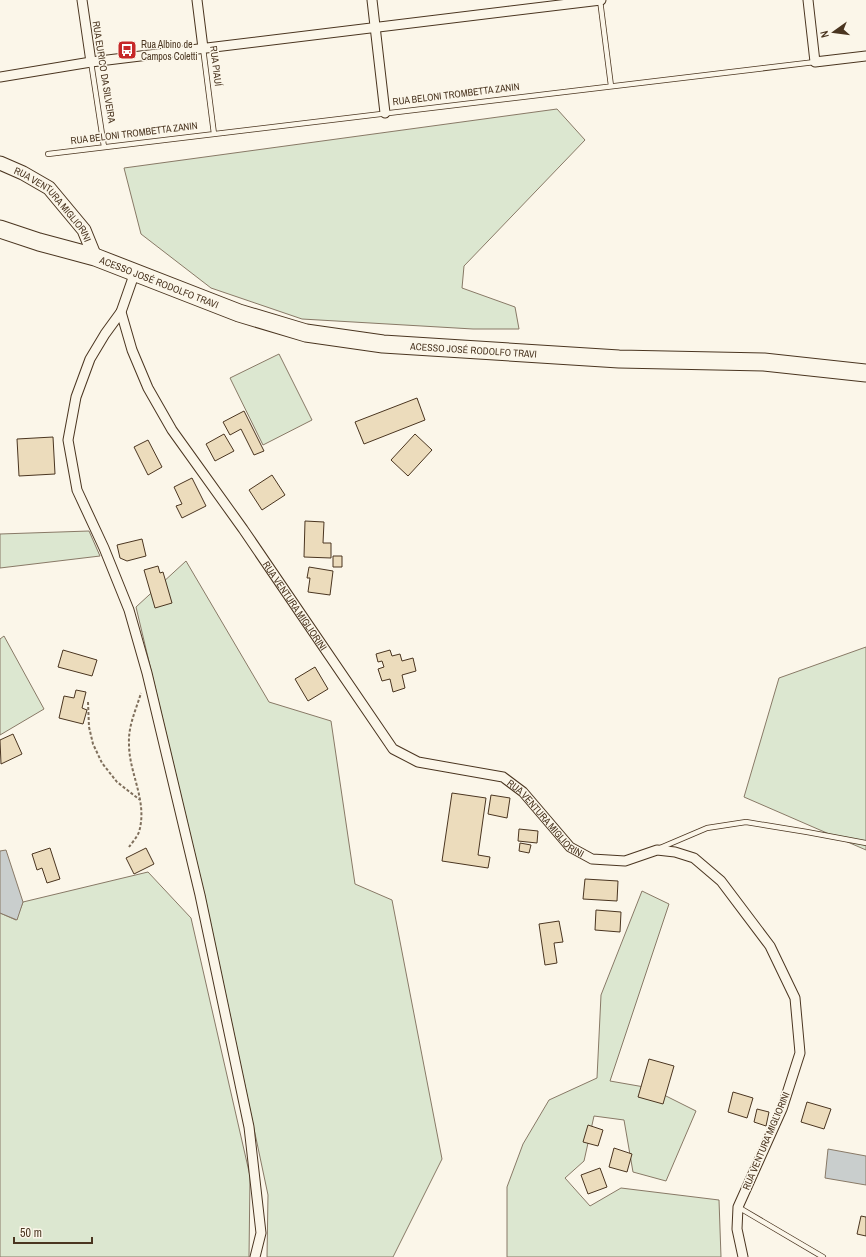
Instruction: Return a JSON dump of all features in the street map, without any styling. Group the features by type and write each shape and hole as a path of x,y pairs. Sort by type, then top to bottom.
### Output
{"highway":[{"name":"ACESSO JOSÉ RODOLFO TRAVI","path":"0,229 39,242 95,257 239,313 306,333 383,344 619,359 764,362 866,373"}],"street":[{"name":"RUA EURICO DA SILVEIRA","path":"82,0 91,62"},
{"name":"RUA PIAUÍ","path":"197,0 203,48"},
{"path":"372,0 385,113"},
{"path":"0,77 91,62 600,0"},
{"path":"808,0 815,62"},
{"name":"RUA BELONI TROMBETTA ZANIN","path":"815,62 866,56"},
{"name":"RUA VENTURA MIGLIORINI","path":"0,163 24,173 49,188 84,230 95,257"},
{"path":"134,272 121,312 105,334 90,359 76,397 68,440 77,490 104,548 129,610 147,673 200,895 249,1128 261,1234 256,1257"},
{"name":"RUA VENTURA MIGLIORINI","path":"121,312 132,350 148,388 172,430 243,529 392,749 418,762 503,777 523,792 570,847 592,859 625,861 657,850 675,852 694,858 721,881 770,946 795,998 800,1053 782,1109 738,1207 737,1229 743,1257"}],"lane":[{"path":"600,0 611,86"},
{"name":"RUA PIAUÍ","path":"203,48 214,134"},
{"name":"RUA EURICO DA SILVEIRA","path":"91,62 104,147"},
{"name":"RUA BELONI TROMBETTA ZANIN","path":"48,154 815,62"},
{"path":"657,850 708,828 746,822 866,843"},
{"path":"738,1207 824,1257"}],"path":[{"path":"129,848 139,833 142,814 141,801 129,745 130,729 141,692"},
{"path":"88,702 89,727 93,744 102,763 117,782 141,801"}],"green space":[{"path":"557,109 585,140 464,266 462,288 515,307 519,329 473,329 302,319 211,288 141,234 124,168"},
{"path":"279,354 312,420 263,445 230,378"},
{"path":"89,531 100,556 0,568 0,534"},
{"path":"186,561 269,702 331,721 355,884 392,900 442,1159 393,1257 267,1257 268,1195 205,897 136,607"},
{"path":"4,636 44,709 0,735 0,639"},
{"path":"866,647 866,850 744,797 779,678"},
{"path":"148,872 191,918 250,1176 249,1257 0,1257 0,913 16,920 23,902"},
{"path":"642,891 669,904 610,1081 650,1088 696,1111 666,1181 633,1172 624,1120 594,1116 584,1161 565,1178 590,1206 621,1188 719,1200 721,1257 507,1257 507,1187 523,1144 549,1100 597,1078 601,995"}],"shaded area":[{"path":"6,850 23,902 17,920 0,913 0,851"},
{"path":"828,1149 866,1156 866,1185 825,1178"}],"building":[{"path":"417,398 425,420 364,444 355,422"},
{"path":"244,411 264,451 254,455 241,429 230,435 223,422"},
{"path":"224,434 234,451 215,461 206,444"},
{"path":"415,434 432,450 408,476 391,460"},
{"path":"53,437 55,474 19,476 17,439"},
{"path":"148,440 162,467 148,475 134,447"},
{"path":"272,475 285,495 262,510 249,490"},
{"path":"192,478 206,506 182,518 176,506 182,504 174,487"},
{"path":"305,521 324,522 323,543 331,543 331,558 304,557"},
{"path":"142,539 146,556 127,561 120,558 117,545"},
{"path":"333,556 342,556 342,567 333,567"},
{"path":"158,566 160,573 163,572 172,603 155,608 144,570"},
{"path":"309,567 333,571 330,595 308,592 310,578 307,578"},
{"path":"63,650 97,660 92,676 58,667"},
{"path":"390,650 392,656 400,654 402,661 413,658 416,671 402,675 405,688 393,692 390,679 382,681 378,669 384,667 382,661 378,662 376,654"},
{"path":"315,667 328,689 308,701 295,679"},
{"path":"76,690 86,692 82,708 87,710 83,724 59,718 64,696 74,698"},
{"path":"13,734 22,754 1,764 0,740"},
{"path":"452,793 486,798 478,855 490,857 488,868 442,861"},
{"path":"491,795 510,798 507,818 488,814"},
{"path":"519,829 538,831 537,843 518,841"},
{"path":"520,843 531,845 529,853 519,851"},
{"path":"50,848 60,879 47,883 42,868 37,870 32,854"},
{"path":"146,848 154,864 134,874 126,858"},
{"path":"585,879 618,881 617,901 583,899"},
{"path":"596,910 621,912 620,932 595,930"},
{"path":"559,921 563,942 554,943 557,963 545,965 539,924"},
{"path":"649,1059 674,1066 663,1104 638,1097"},
{"path":"733,1092 753,1098 747,1118 728,1112"},
{"path":"807,1102 831,1109 824,1129 801,1122"},
{"path":"757,1109 769,1112 766,1126 754,1122"},
{"path":"588,1125 603,1130 598,1146 583,1142"},
{"path":"614,1148 632,1154 627,1172 609,1167"},
{"path":"600,1168 607,1187 588,1194 581,1175"},
{"path":"861,1216 866,1217 866,1236 857,1234"}],"place":[{"name":"Rua Albino de Campos Coletti","path":"127,50"}]}
